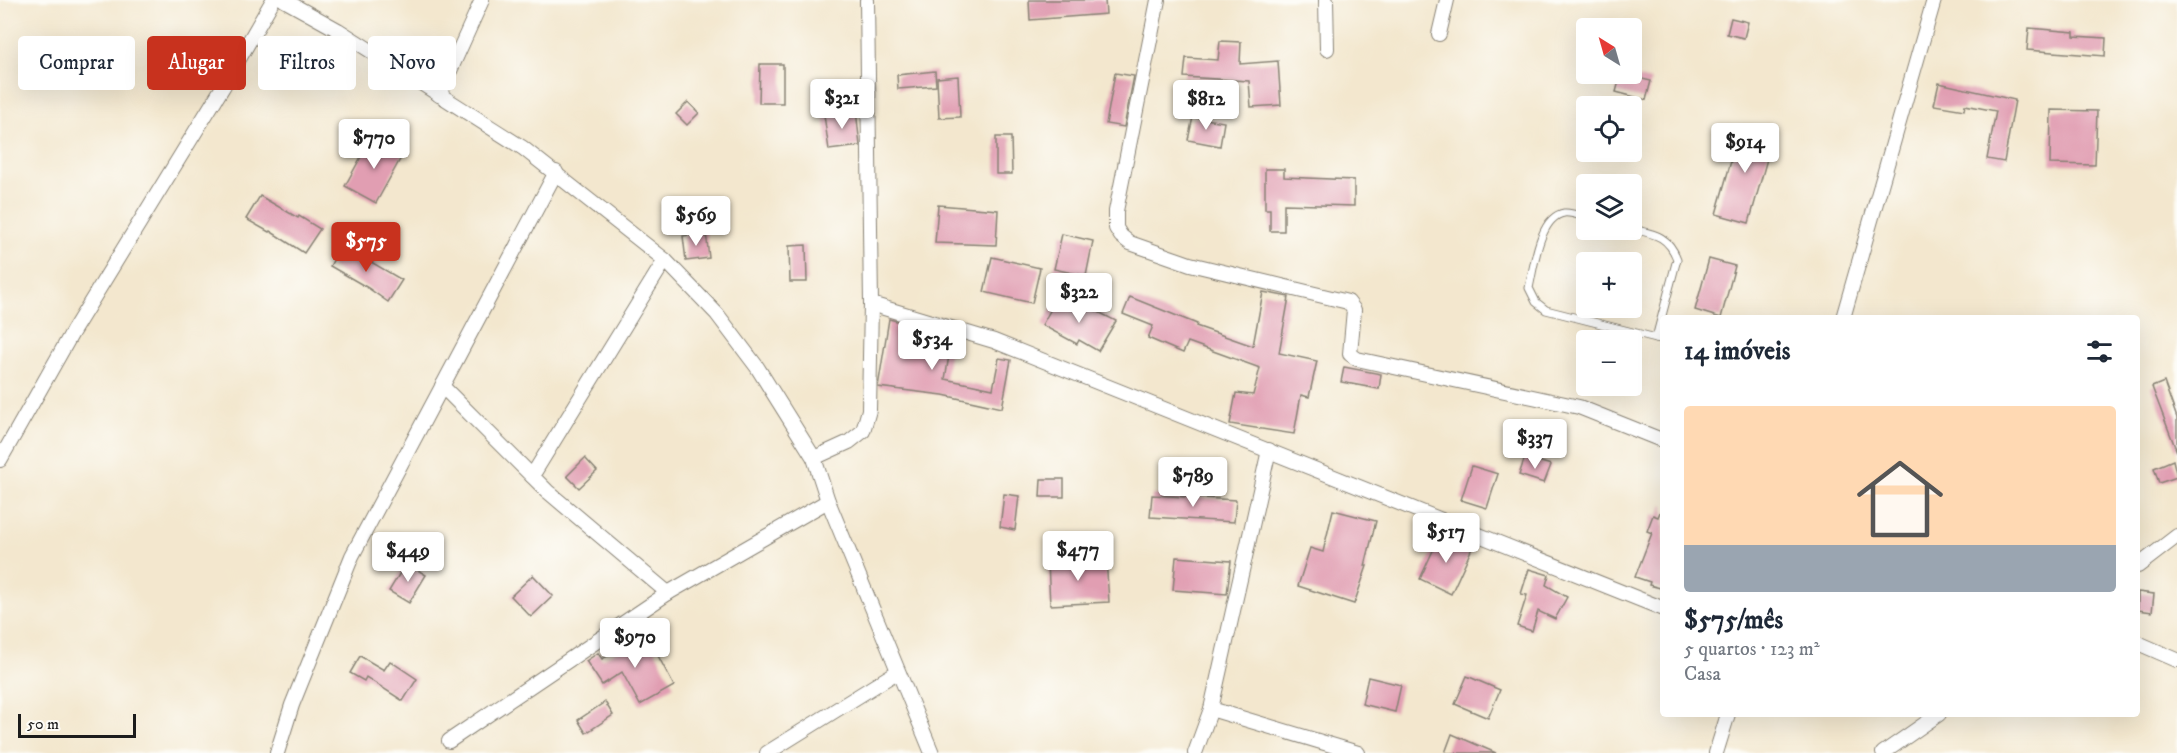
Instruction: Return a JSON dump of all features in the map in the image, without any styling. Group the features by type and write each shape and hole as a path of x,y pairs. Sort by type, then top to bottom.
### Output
{"street":[{"path":"0,460 73,331 224,85 273,0"},
{"path":"284,0 338,30 523,148 665,260 717,314 757,367 814,458 828,501 932,753"},
{"path":"439,95 482,0"},
{"path":"814,458 849,442 863,431 869,410 871,304 867,0"},
{"path":"1158,0 1116,211 1116,228 1121,236 1130,243 1190,264 1348,302 1354,310 1350,354 1357,359 1579,407 1660,439"},
{"path":"1326,0 1327,49"},
{"path":"1439,34 1447,0"},
{"path":"1844,315 1934,0"},
{"path":"277,753 292,705 352,556 556,172"},
{"path":"532,476 665,260"},
{"path":"871,304 994,341 1660,607"},
{"path":"442,387 547,491 668,593"},
{"path":"1195,753 1210,709 1269,450"},
{"path":"449,741 668,593 828,501"},
{"path":"2140,564 2177,536"},
{"path":"2140,644 2177,660"},
{"path":"767,753 897,672"},
{"path":"1210,709 1358,753"},
{"path":"1716,753 1727,717"},
{"path":"1883,753 1935,717"}],"lane":[{"path":"1576,215 1566,213 1558,215 1544,228 1529,288 1531,295 1546,310 1660,339"},
{"path":"1642,231 1665,239 1677,259 1665,315"}],"building":[{"path":"1029,0 1105,0 1106,14 1030,20"},
{"path":"1731,18 1748,22 1744,38 1727,34"},
{"path":"2029,28 2074,32 2074,36 2106,38 2105,56 2027,50"},
{"path":"1220,41 1241,42 1240,64 1278,61 1281,105 1251,107 1249,81 1184,77 1186,58 1218,60"},
{"path":"760,64 783,64 783,103 759,103"},
{"path":"935,71 936,86 898,89 897,75"},
{"path":"1115,73 1134,76 1124,127 1106,124"},
{"path":"958,76 960,117 939,118 937,78"},
{"path":"1642,79 1651,81 1646,100 1642,99 1642,96 1616,92 1618,84 1642,84"},
{"path":"1939,83 2015,100 2004,162 1987,159 1996,111 1965,105 1964,110 1934,105"},
{"path":"688,102 699,113 687,125 676,114"},
{"path":"856,110 860,146 829,150 824,115"},
{"path":"2051,110 2097,111 2095,165 2050,164"},
{"path":"1193,117 1224,122 1220,146 1188,140"},
{"path":"1741,126 1774,134 1749,223 1716,214"},
{"path":"372,137 403,154 376,203 345,186"},
{"path":"996,137 1011,137 1012,174 996,174"},
{"path":"1265,169 1284,169 1284,177 1354,180 1354,206 1284,204 1284,231 1270,231 1270,209 1265,209"},
{"path":"260,196 320,229 304,253 246,219"},
{"path":"938,205 998,210 996,245 935,243"},
{"path":"706,232 709,258 686,261 683,236"},
{"path":"1062,234 1093,241 1086,276 1054,269"},
{"path":"342,245 402,280 388,302 330,266"},
{"path":"806,245 807,282 790,282 789,246"},
{"path":"992,257 1040,268 1032,303 984,292"},
{"path":"1709,259 1735,266 1722,315 1711,315 1695,310"},
{"path":"1263,292 1289,297 1279,353 1317,361 1309,397 1301,395 1294,434 1230,424 1236,393 1253,395 1260,368 1188,342 1183,353 1148,338 1153,326 1123,314 1130,297 1197,324 1196,326 1253,346"},
{"path":"1056,300 1072,309 1077,301 1116,321 1098,351 1079,340 1077,344 1042,325"},
{"path":"889,319 904,323 901,342 950,350 945,379 993,389 999,358 1011,360 1002,408 943,395 878,387"},
{"path":"1344,367 1381,374 1379,389 1341,382"},
{"path":"2164,382 2177,418 2177,452 2152,387"},
{"path":"1525,457 1551,465 1544,483 1519,475"},
{"path":"585,458 597,471 579,488 567,476"},
{"path":"2173,460 2177,477 2159,483 2154,468"},
{"path":"1472,466 1498,474 1487,508 1461,500"},
{"path":"1041,479 1064,479 1064,497 1040,497"},
{"path":"1004,494 1019,496 1015,530 1000,527"},
{"path":"1152,495 1236,500 1234,522 1150,517"},
{"path":"1333,510 1376,521 1365,566 1367,566 1354,604 1298,586 1310,548 1323,552"},
{"path":"1660,512 1660,588 1635,577 1652,533 1647,531 1653,515 1658,517"},
{"path":"1441,533 1472,548 1451,594 1420,579"},
{"path":"1176,557 1231,561 1227,594 1173,590"},
{"path":"1106,558 1109,602 1050,605 1048,562"},
{"path":"406,563 426,575 409,603 389,591"},
{"path":"1529,569 1549,575 1546,585 1567,597 1555,619 1538,611 1532,631 1517,626 1527,595 1521,594"},
{"path":"533,575 553,596 531,617 511,596"},
{"path":"2140,592 2154,594 2152,612 2140,610"},
{"path":"647,635 674,686 640,705 622,672 602,685 586,661 598,653 602,659"},
{"path":"360,656 384,670 390,661 417,679 403,701 366,677 364,681 350,673"},
{"path":"1467,676 1500,690 1488,718 1455,704"},
{"path":"1368,677 1401,685 1395,712 1362,704"},
{"path":"605,702 613,715 586,733 578,720"},
{"path":"1452,734 1496,753 1445,753"}]}
